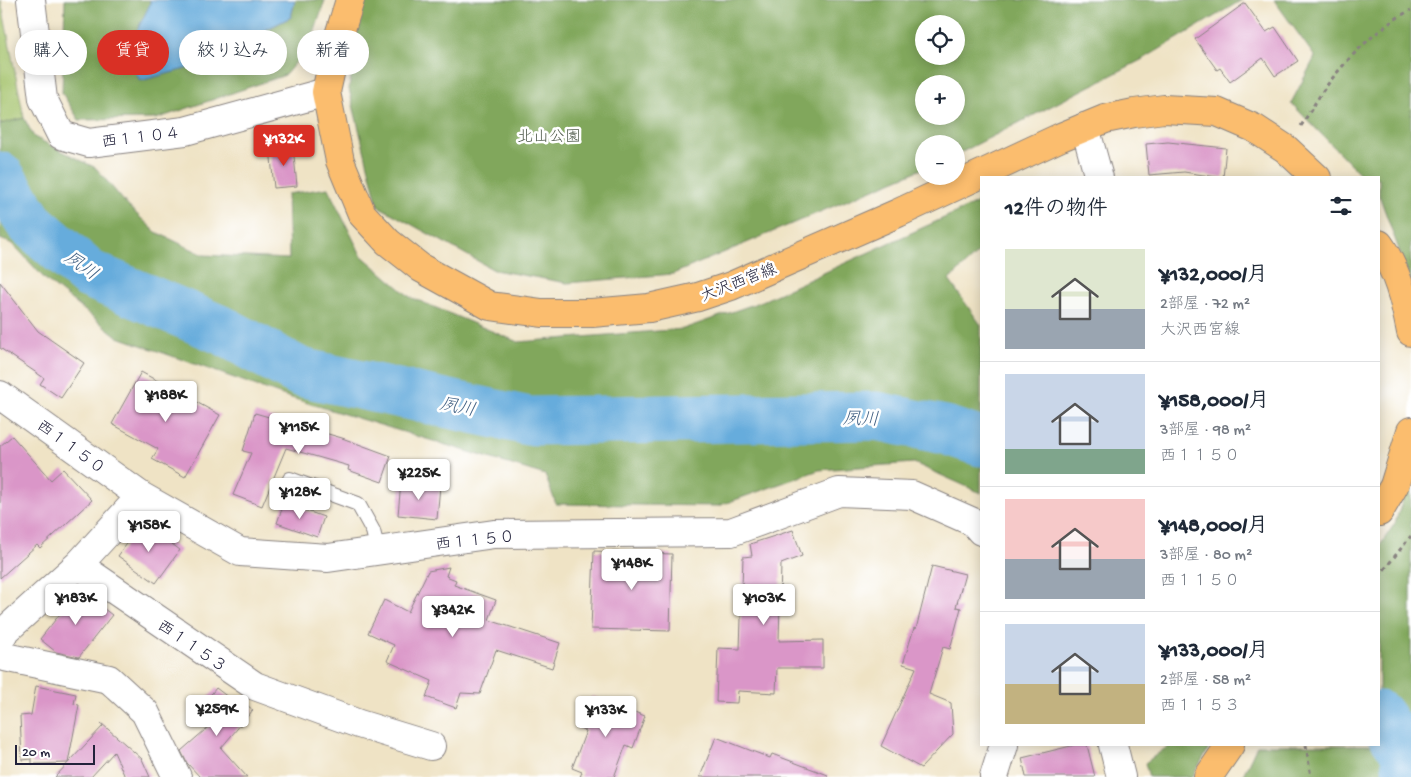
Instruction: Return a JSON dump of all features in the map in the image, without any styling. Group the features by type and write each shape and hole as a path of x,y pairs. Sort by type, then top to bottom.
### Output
{"main road":[{"name":"大沢西宮線","path":"350,0 337,42 326,92 340,161 354,197 362,214 388,242 421,268 490,306 542,313 592,313 649,308 698,297 732,286 898,213 1061,136 1105,119 1134,113 1164,109 1217,112 1254,128 1286,149 1315,176"},
{"path":"1380,245 1402,292 1411,332"},
{"path":"1380,508 1394,486 1411,431"},
{"path":"1208,777 1229,746"}],"street":[{"name":"西１１０４","path":"31,0 43,99 61,135 88,143 186,131 326,92"},
{"path":"1085,127 1098,176"},
{"name":"西１１５０","path":"0,395 141,496 240,552 328,558 494,534 731,532 839,492 912,495 973,522 980,530"},
{"path":"0,639 4,632 78,564 141,496"},
{"name":"西１１５３","path":"78,564 255,686 359,724 431,746"},
{"path":"0,656 109,679 145,712 177,777"},
{"path":"994,777 1004,746"},
{"path":"1113,746 1121,777"}],"lane":[{"path":"290,479 358,504 373,531 378,551"}],"path":[{"path":"1286,149 1328,83 1363,45 1411,10"},
{"path":"1380,575 1411,536"},
{"path":"1306,746 1311,777"}],"green space":[{"path":"0,0 1,0 24,118 0,124"},
{"path":"65,0 150,0 150,4 166,30 97,30 97,75 169,75 169,35 179,52 179,75 285,75 156,119 79,120 62,93 63,75 87,75 87,30 64,30"},
{"path":"295,0 325,0 315,30 297,30 297,61 287,73 287,30 265,30 291,17"},
{"name":"北山公園","path":"362,0 1242,0 1145,58 965,150 965,135 915,135 915,172 673,274 567,283 494,270 378,206 349,89 351,75 369,75 369,30 358,30"},
{"path":"1274,0 1411,0 1411,283 1380,198 1380,176 1362,176 1291,103 1315,57"},
{"path":"24,118 34,137 96,168 128,206 156,232 204,255 289,259 287,194 328,188 361,255 410,297 518,342 683,329 760,302 980,201 980,251 949,280 980,324 980,493 914,463 819,470 718,506 556,504 545,475 288,397 118,337 45,279 13,244 0,239 0,124"},
{"path":"1411,475 1411,777 1242,777 1257,746 1380,746 1380,546 1395,523"},
{"path":"1169,746 1210,746 1192,777 1149,777 1145,763"}],"water":[{"path":"150,0 295,0 291,17 265,30 179,30 179,71 169,73 169,30 137,30 150,4"},
{"path":"137,75 163,75 140,81"}],"building":[{"path":"1245,3 1266,32 1275,27 1298,61 1275,76 1263,58 1230,82 1220,68 1217,70 1195,39"},
{"path":"1168,142 1226,148 1223,176 1184,172 1149,175 1146,144"},
{"path":"293,146 297,186 274,188 270,148"},
{"path":"0,282 38,331 84,363 61,398 40,384 44,378 0,348"},
{"path":"141,372 220,415 185,477 152,459 158,449 112,424"},
{"path":"255,413 342,438 391,456 382,482 348,470 349,466 286,448 262,506 233,495 251,453 243,451"},
{"path":"12,436 51,480 63,469 92,500 40,548 37,545 0,578 0,446"},
{"path":"401,482 440,486 437,519 398,515"},
{"path":"284,503 324,517 317,537 277,523"},
{"path":"143,522 180,550 156,583 118,556"},
{"path":"793,530 802,556 781,564 779,641 823,640 823,668 777,668 776,693 738,691 737,703 716,702 718,648 740,649 743,557 752,556 750,544"},
{"path":"594,551 672,554 670,631 591,629"},
{"path":"932,566 965,574 956,607 961,608 950,649 943,647 929,694 951,703 953,734 921,768 881,746 916,668 903,664 914,628 916,629"},
{"path":"449,567 446,576 456,580 454,585 496,600 489,620 560,643 552,668 496,650 480,694 461,693 456,708 426,697 432,681 387,661 394,645 368,633 384,600 408,612 428,571"},
{"path":"79,590 112,615 79,657 56,652 40,639"},
{"path":"36,686 76,694 74,704 79,705 68,763 32,764 32,759 22,760 20,716 31,715"},
{"path":"216,688 233,701 237,697 253,710 221,748 247,777 200,777 187,763 181,751 213,723 198,711"},
{"path":"592,696 645,716 633,748 626,745 614,777 580,777 582,772 572,768 586,731 580,728"},
{"path":"101,723 142,759 150,777 125,777 114,752 91,777 55,777 103,726"},
{"path":"716,737 770,758 772,754 828,775 827,777 700,777"},
{"path":"1071,746 1087,746 1095,777 1026,777 1022,758"}],"waterway":[{"name":"夙川","path":"0,176 30,223 89,274 226,332 300,372 529,421 876,416 945,430 980,442"},
{"name":"夙川","path":"1380,716 1405,752 1407,777"}]}
